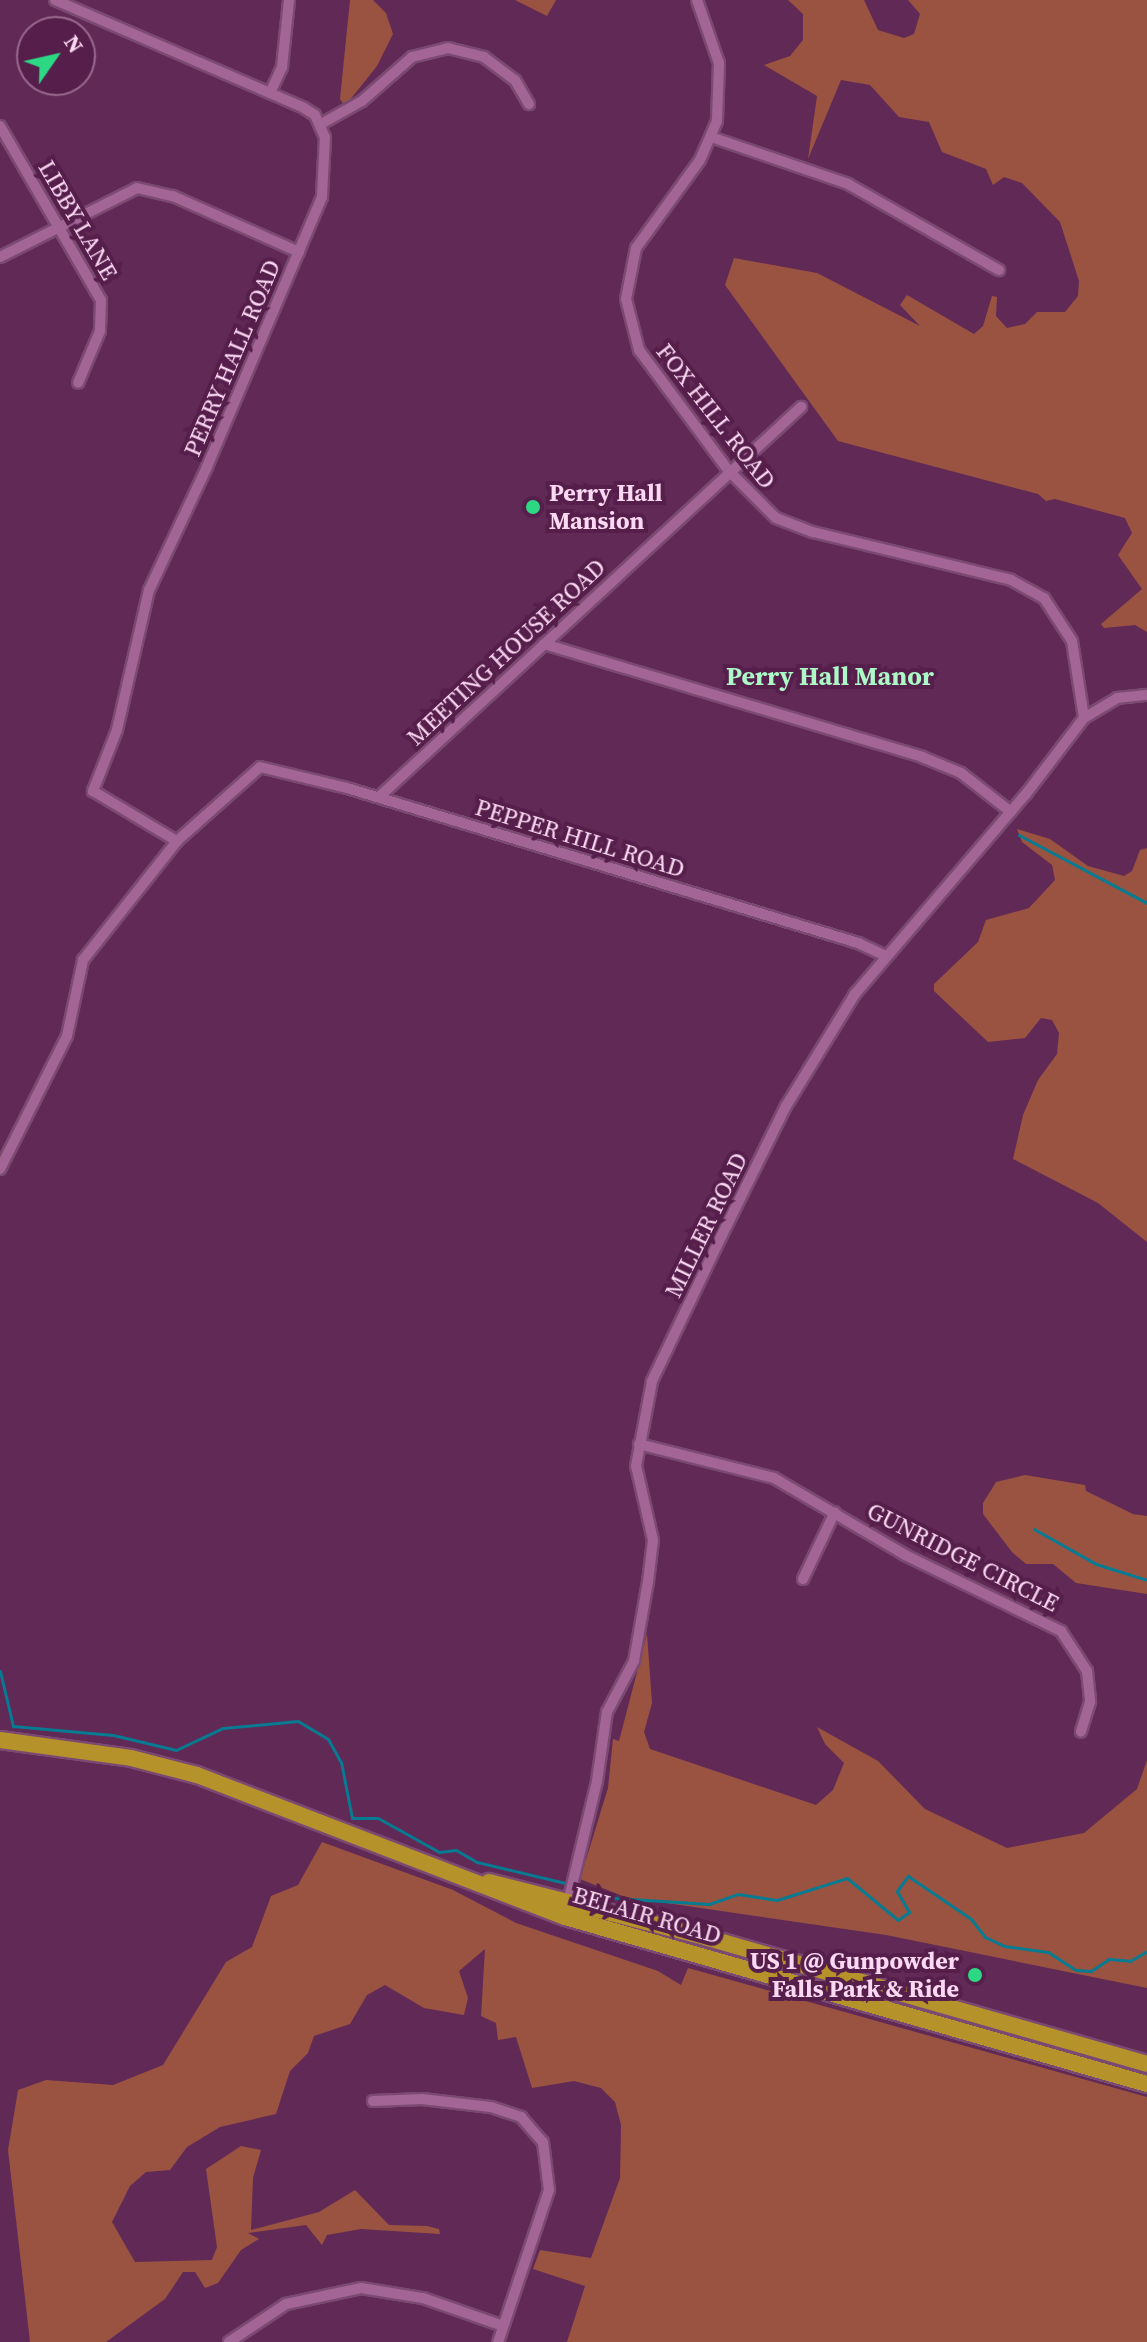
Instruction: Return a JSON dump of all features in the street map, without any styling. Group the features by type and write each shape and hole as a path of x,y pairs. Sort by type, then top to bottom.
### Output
{"highway":[{"name":"BELAIR ROAD","path":"0,1740 131,1758 197,1775 460,1876 569,1897 1147,2064"},
{"name":"BELAIR ROAD","path":"569,1897 1147,2084"}],"street":[{"path":"55,0 304,108 321,124 362,101 412,57 448,48 484,57 515,80 529,104"},
{"path":"270,93 282,67 289,0"},
{"name":"FOX HILL ROAD","path":"697,0 719,63 711,137 700,160 642,235 626,299 639,350 729,471 760,506 791,525 1029,587 1054,608 1072,641 1084,718"},
{"name":"PERRY HALL ROAD","path":"177,841 93,791 117,730 149,590 322,197 325,137 321,124"},
{"name":"LIBBY LANE","path":"0,126 59,225 102,310 100,331 78,383"},
{"path":"711,137 848,184 999,270"},
{"path":"0,257 124,191 146,189 299,252"},
{"name":"MEETING HOUSE ROAD","path":"379,797 801,407"},
{"path":"544,644 922,757 961,773 1011,812"},
{"name":"MILLER ROAD","path":"569,1897 597,1781 607,1712 637,1647 653,1554 651,1526 637,1484 639,1444 652,1381 780,1119 830,1027 886,956 1011,812 1084,718 1117,698 1147,695"},
{"name":"PEPPER HILL ROAD","path":"177,841 260,767 379,797 858,943 886,956"},
{"path":"0,1169 67,1036 83,960 177,841"},
{"name":"GUNRIDGE CIRCLE","path":"639,1444 774,1478 905,1555 1061,1631 1087,1671 1090,1702 1081,1732"},
{"name":"GUNRIDGE CIRCLE","path":"803,1579 835,1512"},
{"path":"373,2101 422,2099 491,2107 521,2117 543,2142 549,2190 498,2342"},
{"path":"229,2342 286,2304 361,2288 423,2298 503,2326"}],"shaded area":[{"path":"350,0 373,0 386,13 393,34 377,66 345,106 340,99"},
{"path":"515,0 556,0 547,16"},
{"path":"788,0 864,0 878,30 904,38 914,34 920,14 908,0 1147,0 1147,632 1135,625 1104,628 1101,624 1142,589 1118,555 1132,533 1125,518 1055,499 1046,501 1038,494 838,441 725,285 734,258 817,273 920,326 900,305 907,295 974,334 983,326 992,296 997,297 996,316 1007,328 1025,324 1037,312 1065,312 1078,296 1079,281 1060,222 1022,183 1004,177 993,185 986,169 942,152 929,122 899,117 870,85 841,80 808,159 817,96 764,65 790,56 803,40 803,14"},
{"path":"1017,829 1050,839 1088,866 1124,876 1132,871 1140,850 1147,848 1147,1242 1098,1203 1013,1159 1023,1115 1038,1080 1057,1054 1059,1033 1052,1020 1041,1018 1025,1038 988,1042 934,991 934,984 978,942 986,920 1029,908 1055,880 1052,865 1022,842"},
{"path":"1025,1475 1085,1485 1086,1491 1133,1514 1147,1516 1147,1594 1076,1583 1053,1564 1026,1564 1012,1552 983,1514 983,1503 996,1482"},
{"path":"647,1634 652,1703 644,1732 650,1749 816,1805 833,1790 844,1763 825,1744 817,1727 878,1761 925,1809 1007,1848 1084,1833 1137,1789 1147,1760 1147,1988 886,1935 625,1897 580,1879 608,1788 613,1739 619,1741"},
{"path":"322,1842 453,1890 516,1923 658,1971 681,1985 688,1968 1147,2097 1147,2342 567,2342 585,2286 533,2269 540,2250 591,2258 620,2178 621,2125 615,2102 601,2088 574,2081 532,2088 516,2037 498,2040 496,2023 481,2016 485,1949 459,1971 468,1998 464,2015 424,2008 385,1985 367,1995 350,2024 314,2036 308,2053 290,2071 276,2114 220,2127 187,2147 170,2170 146,2172 130,2186 112,2222 135,2262 212,2260 217,2247 206,2169 241,2146 261,2150 253,2178 251,2230 319,2212 355,2190 389,2225 427,2226 439,2229 440,2234 361,2229 327,2235 322,2245 306,2225 248,2233 259,2239 241,2250 218,2283 205,2288 195,2272 183,2272 165,2299 106,2342 30,2342 8,2150 18,2090 46,2080 113,2085 163,2065 226,1962 252,1947 271,1896 298,1885"}],"waterway":[{"path":"1019,835 1147,903"},
{"path":"1034,1529 1096,1564 1147,1580"},
{"path":"0,1671 13,1726 113,1735 176,1750 223,1728 298,1721 328,1739 341,1762 352,1818 378,1818 439,1852 456,1850 477,1862 569,1884"},
{"path":"576,1887 615,1898 709,1904 738,1894 777,1900 847,1878 898,1920 909,1912 897,1891 908,1876 971,1919 985,1937 1004,1946 1048,1952 1076,1970 1091,1971 1109,1959 1130,1961 1147,1951"}],"place":[{"name":"Perry Hall Mansion","path":"533,507"},
{"name":"US 1 @ Gunpowder Falls Park & Ride","path":"975,1975"}],"district":[{"name":"Perry Hall Manor","path":"830,677"}]}
